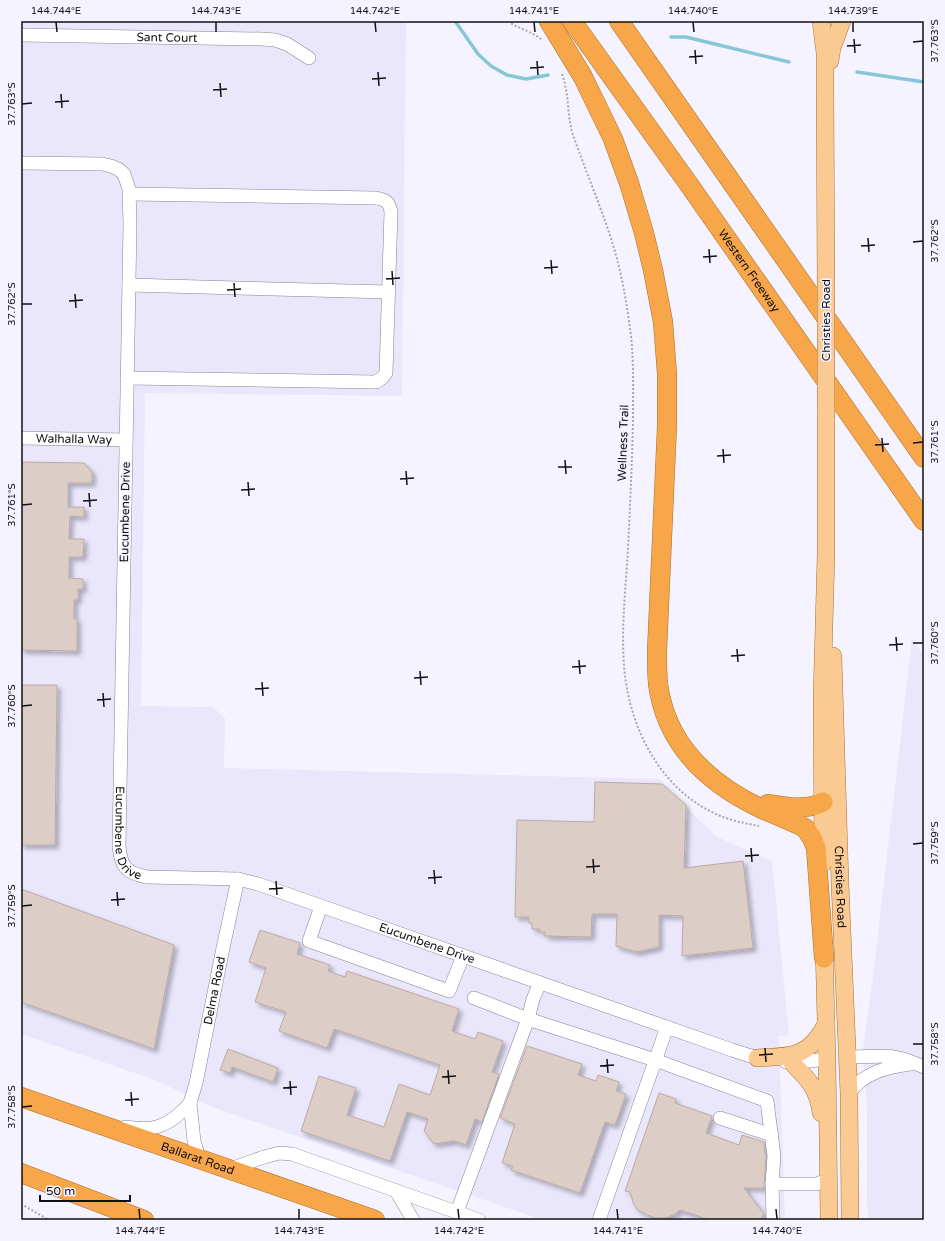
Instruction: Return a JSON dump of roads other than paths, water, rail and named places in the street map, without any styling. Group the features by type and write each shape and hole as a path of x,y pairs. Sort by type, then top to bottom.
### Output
{"highway":[{"path":"549,21 583,77 612,139 629,182 646,240 663,322 667,374 667,426 656,651 658,685 662,702 672,729 687,753 711,777 726,788 760,808 805,828 812,838 816,848 824,958"},
{"name":"Western Freeway","path":"572,21 690,186 924,521"},
{"path":"619,21 924,458"},
{"path":"743,798 781,806 805,807 823,802"},
{"name":"Ballarat Road","path":"21,1097 374,1220"},
{"path":"21,1173 144,1220"}],"main road":[{"name":"Christies Road","path":"821,21 825,53 826,554 822,697 824,958 828,1059 829,1220"},
{"name":"Christies Road","path":"825,87 832,48 842,21"},
{"name":"Christies Road","path":"826,554 834,676 839,877 848,1057 850,1220"},
{"path":"823,802 828,796 829,792 830,731 834,676"},
{"path":"757,1058 789,1056 800,1052 813,1044 820,1037 826,1024"},
{"path":"828,1059 848,1057"},
{"path":"792,1063 810,1083 818,1097 829,1179"}],"street":[{"name":"Sant Court","path":"21,35 262,38 287,44 309,58"},
{"name":"Eucumbene Drive","path":"21,163 91,164 111,166 124,174 130,194 119,820 120,856 122,865 128,871 137,875 238,879 258,884 757,1058 792,1063 828,1059"},
{"path":"127,378 376,382 386,373 391,212 389,204 384,200 376,198 130,194"},
{"path":"129,285 388,292"},
{"name":"Walhalla Way","path":"21,438 126,440"},
{"name":"Delma Road","path":"199,1158 194,1141 190,1103 198,1072 238,879"},
{"path":"321,906 309,941 449,991 463,956"},
{"path":"457,1212 540,983"},
{"path":"474,998 528,1019 655,1060 767,1101 774,1156 772,1184 773,1220"},
{"path":"602,1219 667,1027"},
{"path":"848,1057 889,1056 904,1059 919,1065"},
{"path":"849,1094 856,1084 880,1070 893,1066 919,1065"},
{"path":"100,1124 134,1129 151,1129 171,1121 190,1103"},
{"path":"720,1118 772,1135"},
{"path":"230,1169 279,1153 292,1154 480,1220"},
{"path":"772,1184 817,1184 829,1179"},
{"path":"396,1191 413,1220"}],"waterway":[{"path":"455,21 478,54 491,66 507,75 526,79 548,75"},
{"path":"671,37 686,37 789,62"},
{"path":"857,72 924,82"}]}
